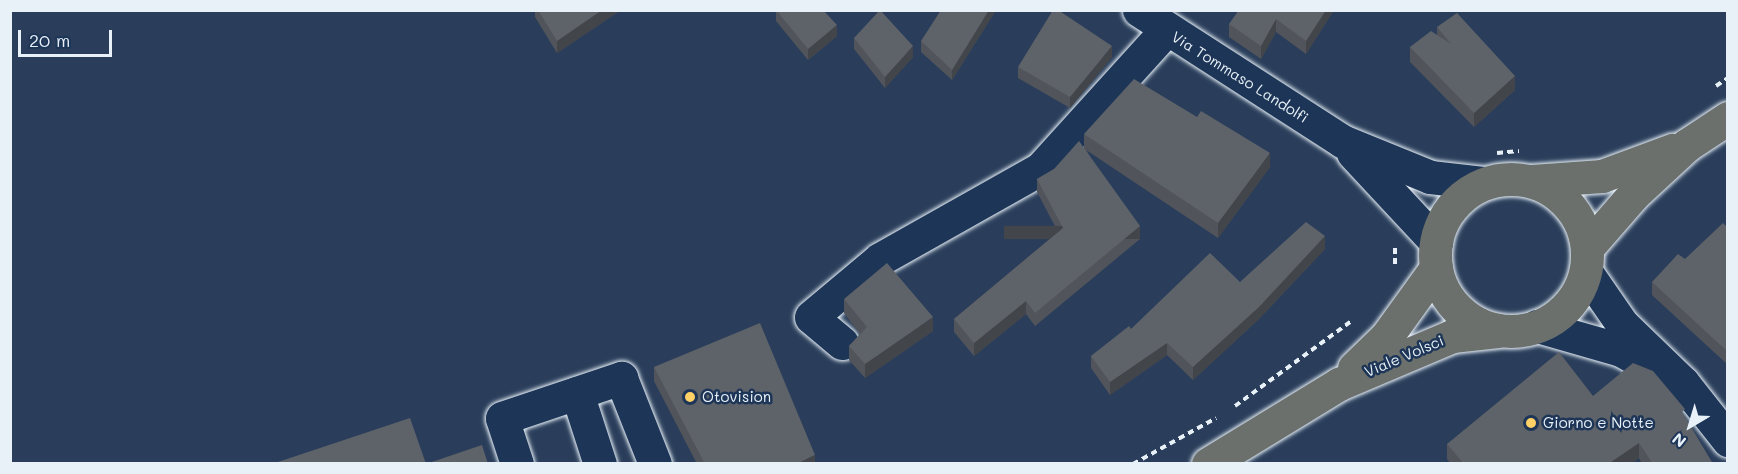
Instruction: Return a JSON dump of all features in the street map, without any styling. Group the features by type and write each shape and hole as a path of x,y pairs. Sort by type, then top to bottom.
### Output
{"main road":[{"name":"Viale Volsci","path":"1208,464 1339,384 1452,336 1522,328 1568,305 1586,260 1633,195 1687,145 1728,118"},
{"name":"Viale Volsci","path":"1339,384 1387,336 1436,255 1444,217 1487,169 1507,178 1529,167 1602,176 1687,145"},
{"name":"Viale Volsci","path":"1529,167 1570,206 1582,226 1586,260"},
{"path":"1436,255 1443,287 1461,311 1487,327 1522,328"}],"street":[{"name":"Via Tommaso Landolfi","path":"1139,10 1166,30 1342,141 1430,177 1487,169"},
{"path":"842,343 811,317 880,259 1040,169 1166,30"},
{"name":"Via Tommaso Landolfi","path":"1342,141 1436,255"},
{"path":"1586,260 1622,324 1683,384 1728,440"},
{"path":"1522,328 1621,350 1683,384"},
{"path":"517,464 502,418 621,378 655,464"},
{"path":"578,393 600,464"}],"path":[{"path":"1711,90 1728,78"},
{"path":"1487,169 1529,167"},
{"path":"1393,242 1397,252 1395,277"},
{"path":"1133,464 1227,412 1359,316"}],"building":[{"path":"538,10 602,10 557,41"},
{"path":"776,10 823,10 837,25 808,49"},
{"path":"880,10 913,46 885,77 854,38"},
{"path":"941,10 989,10 952,70 921,41"},
{"path":"1053,10 1058,10 1112,46 1070,97 1018,67"},
{"path":"1239,10 1326,10 1306,41 1276,19 1261,46 1229,24"},
{"path":"1457,13 1515,76 1474,113 1410,47 1431,31 1451,44 1437,27"},
{"path":"1134,79 1197,117 1201,111 1270,153 1218,223 1084,134"},
{"path":"1079,141 1140,226 1035,313 1026,301 974,343 954,319 1063,228 1037,179 1054,169"},
{"path":"1306,222 1325,236 1259,307 1193,367 1167,343 1110,382 1091,356 1129,326 1131,329 1210,253 1240,282"},
{"path":"1723,223 1728,228 1728,352 1652,282 1678,254 1685,259"},
{"path":"887,263 933,317 865,364 849,346 867,327 844,299"},
{"path":"760,323 815,455 796,464 705,464 654,367"},
{"path":"1559,352 1593,396 1633,363 1653,371 1685,409 1682,412 1713,464 1653,464 1639,443 1608,464 1464,464 1447,444"},
{"path":"410,418 426,464 272,464"},
{"path":"482,445 488,464 426,464"}],"place":[{"name":"Otovision","path":"690,397"},
{"name":"Giorno e Notte","path":"1531,423"}]}
